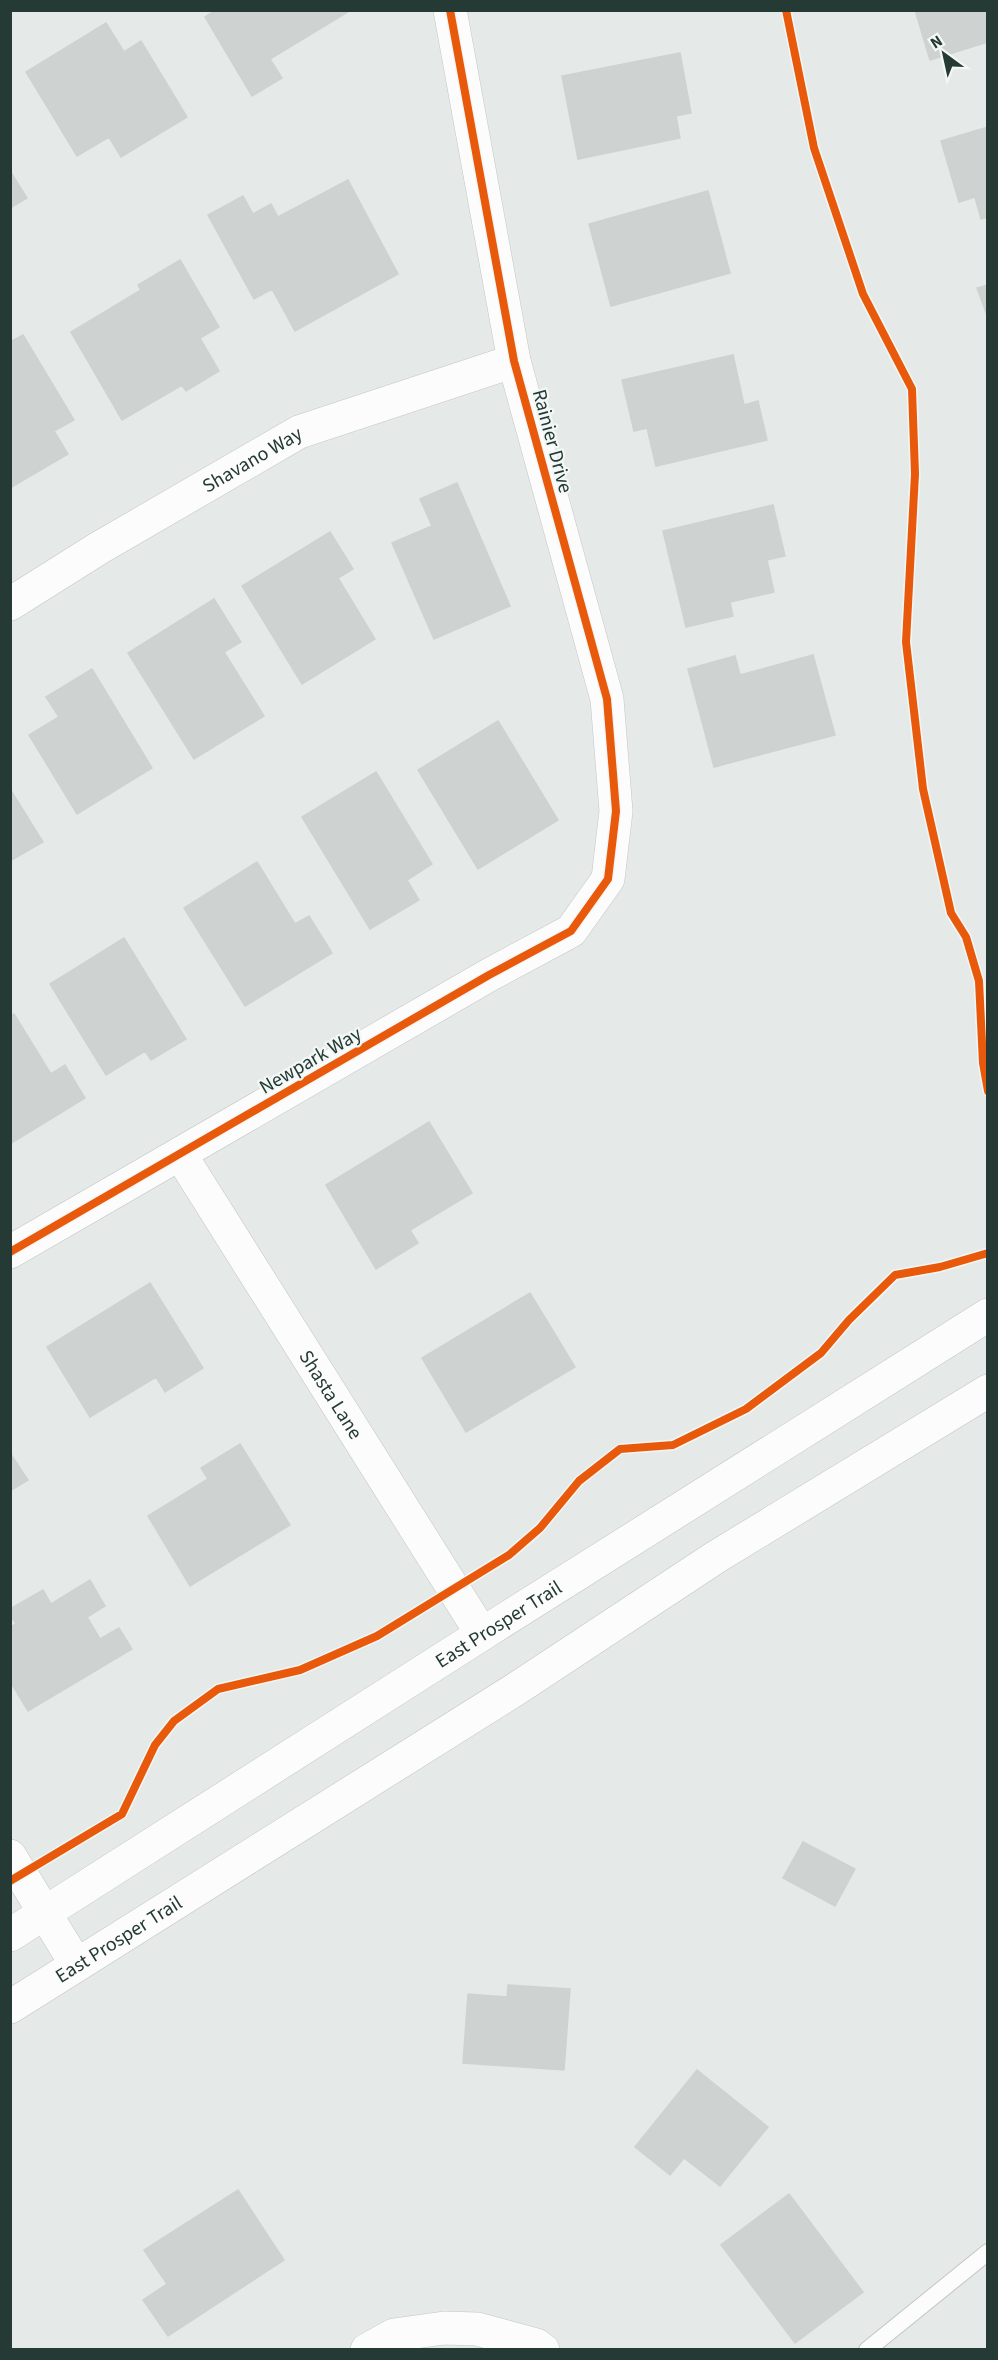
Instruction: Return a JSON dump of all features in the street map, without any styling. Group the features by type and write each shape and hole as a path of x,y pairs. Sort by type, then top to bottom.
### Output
{"street":[{"name":"Rainier Drive","path":"450,10 514,361 607,699 616,811 608,879"},
{"name":"Shavano Way","path":"10,604 99,548 299,432 514,361"},
{"name":"Newpark Way","path":"10,1251 489,975 571,931 608,879"},
{"name":"Shasta Lane","path":"180,1154 482,1634"},
{"name":"East Prosper Trail","path":"10,1935 987,1315"},
{"name":"East Prosper Trail","path":"10,2007 519,1687 716,1557 987,1391"},
{"path":"10,1856 76,1964"},
{"path":"367,2349 394,2335 444,2328 477,2329 543,2349"}],"lane":[{"path":"867,2349 987,2252"}],"building":[{"path":"216,10 351,10 270,59 282,78 252,96 205,17"},
{"path":"915,10 988,10 988,42 930,60"},
{"path":"106,23 124,52 141,41 187,117 121,157 109,137 77,156 26,72"},
{"path":"680,53 691,113 676,116 680,138 578,159 562,76"},
{"path":"988,127 988,217 981,219 975,197 959,202 941,141"},
{"path":"10,171 27,198 10,208"},
{"path":"348,180 398,274 295,331 272,289 254,299 208,215 243,196 253,214 271,204 278,217"},
{"path":"708,191 730,273 611,306 589,224"},
{"path":"180,260 219,327 200,338 219,371 186,391 182,385 122,420 71,332 141,290 138,285"},
{"path":"988,285 988,318 977,288"},
{"path":"23,335 74,420 54,431 68,454 10,488 10,342"},
{"path":"733,355 744,405 758,401 767,440 656,466 647,428 634,431 622,380"},
{"path":"457,483 510,606 434,639 392,543 432,526 420,499"},
{"path":"773,505 785,556 767,560 774,592 730,602 733,616 686,627 663,531"},
{"path":"330,532 353,569 338,578 375,639 302,684 242,586"},
{"path":"214,599 241,642 224,652 264,716 194,759 128,653"},
{"path":"813,655 835,735 714,767 688,669 735,656 740,675"},
{"path":"92,669 152,768 77,814 29,735 59,717 46,697"},
{"path":"498,721 558,820 478,869 418,770"},
{"path":"376,772 432,864 407,880 419,900 370,929 302,817"},
{"path":"10,789 43,842 10,861"},
{"path":"257,862 295,924 309,916 332,953 245,1006 184,908"},
{"path":"124,938 186,1039 151,1060 145,1051 106,1075 50,984"},
{"path":"14,1014 51,1074 65,1065 85,1098 10,1144 10,1017"},
{"path":"429,1122 472,1193 410,1230 418,1243 376,1269 326,1185"},
{"path":"150,1283 203,1368 165,1392 156,1377 90,1417 47,1347"},
{"path":"530,1293 575,1367 466,1432 422,1358"},
{"path":"240,1444 290,1525 190,1586 148,1516 208,1479 201,1468"},
{"path":"10,1453 28,1480 10,1491"},
{"path":"90,1580 105,1606 87,1617 100,1639 119,1628 132,1649 28,1711 10,1681 10,1627 16,1624 10,1615 10,1609 43,1590 51,1604"},
{"path":"803,1842 855,1869 835,1906 783,1878"},
{"path":"508,1985 570,1989 564,2070 463,2063 468,1994 507,1997"},
{"path":"697,2070 768,2127 720,2186 684,2158 670,2175 635,2147"},
{"path":"238,2190 284,2260 168,2336 143,2300 167,2284 144,2250"},
{"path":"789,2194 863,2292 795,2343 721,2245"}],"cycle path":[{"path":"10,1252 489,975 571,931 608,879 616,811 607,699 514,361 450,10"},
{"path":"786,10 814,148 863,294 912,389 915,474 906,642 923,789 951,913 966,937 979,981 983,1063 988,1091"},
{"path":"10,1881 122,1814 155,1745 174,1721 218,1689 300,1670 377,1636 509,1555 540,1528 579,1481 620,1449 673,1445 746,1409 821,1353 849,1320 895,1275 940,1267 988,1253"}]}
